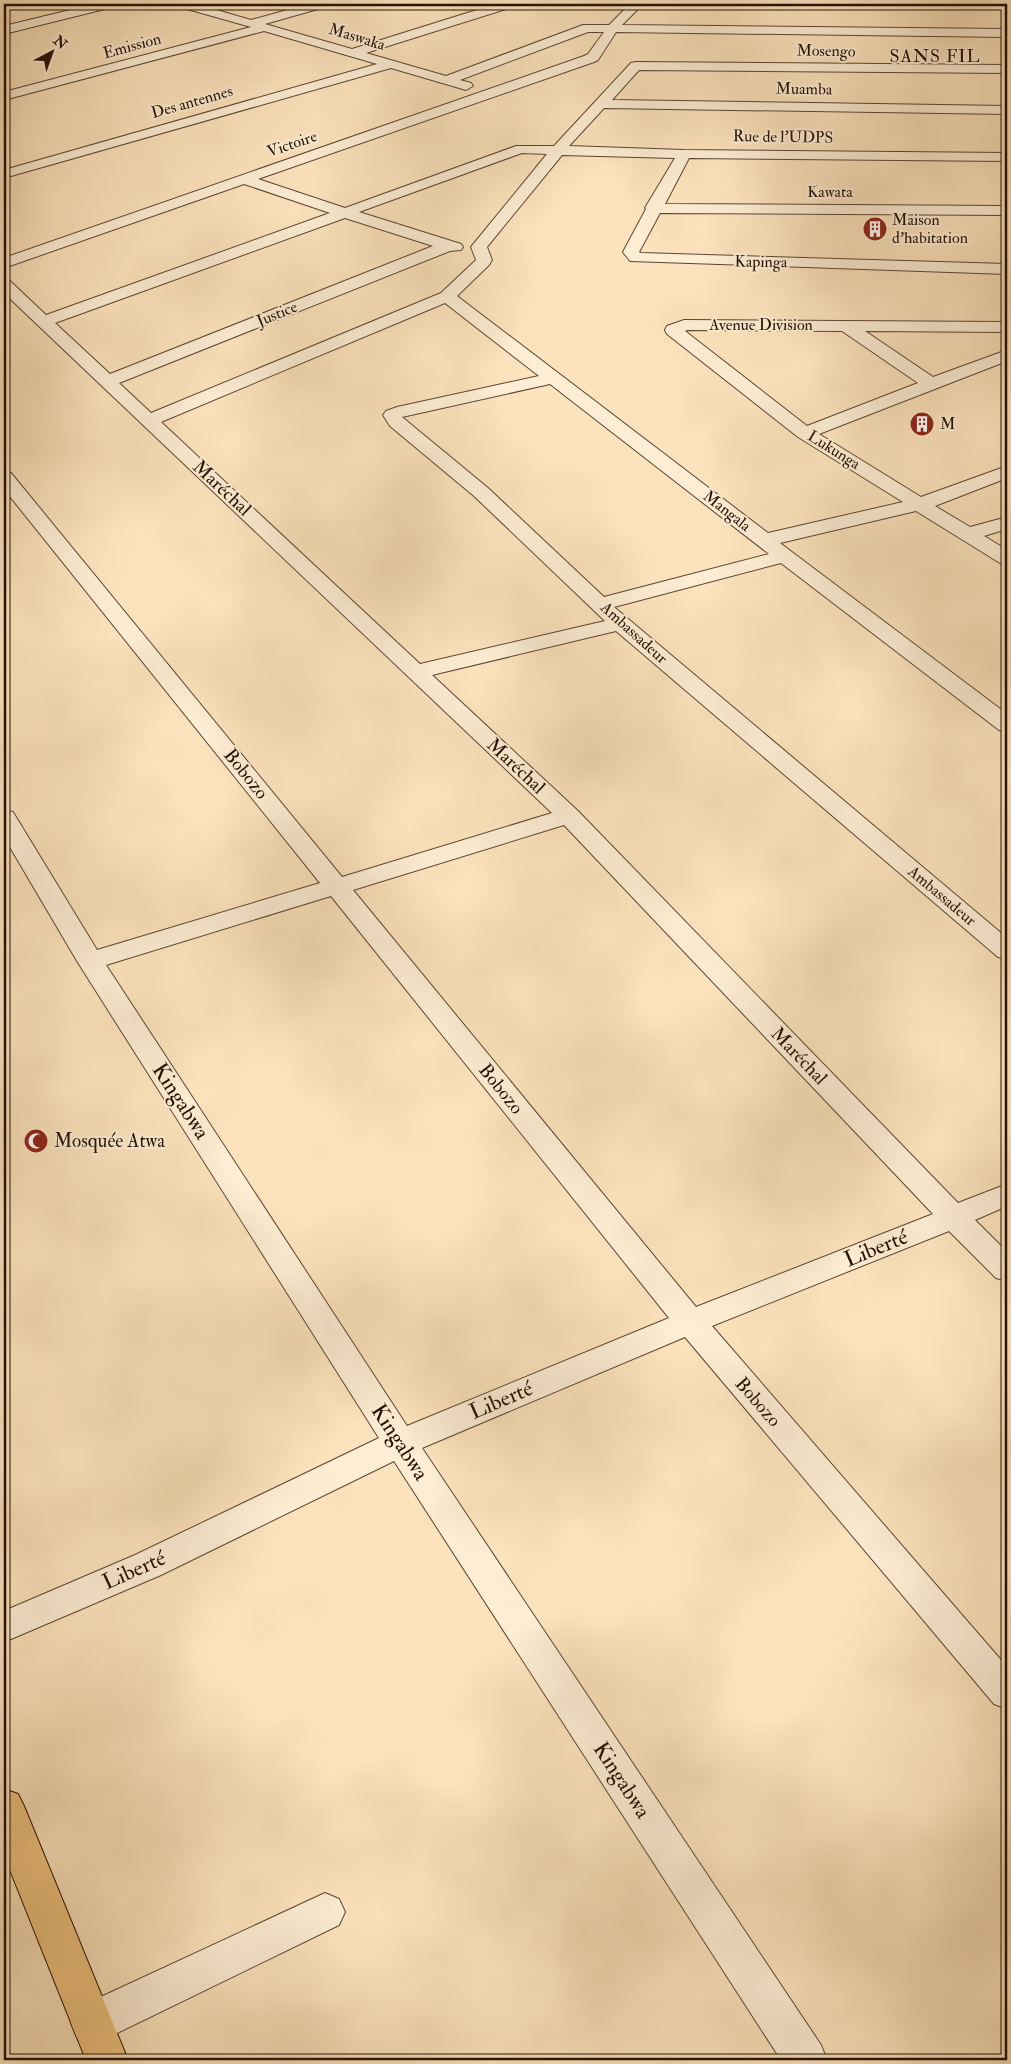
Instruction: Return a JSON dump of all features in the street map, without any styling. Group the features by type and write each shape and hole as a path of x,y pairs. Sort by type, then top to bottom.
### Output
{"highway":[{"path":"4,1806 107,2060"}],"street":[{"path":"4,30 109,4"},
{"name":"Maswaka","path":"184,4 355,52 492,94"},
{"path":"253,23 321,4"},
{"path":"355,52 508,4"},
{"path":"614,26 638,4"},
{"path":"448,80 584,28 614,26 840,32 1007,33"},
{"name":"Victoire","path":"4,263 592,58 614,26"},
{"name":"Emission","path":"4,96 268,27"},
{"name":"Des antennes","path":"4,174 390,64"},
{"name":"Mosengo","path":"601,104 633,67 645,65 1007,69"},
{"path":"479,247 559,149 601,104"},
{"name":"Muamba","path":"601,104 1007,110"},
{"name":"Rue de l'UDPS","path":"44,322 527,148 684,154 1007,158"},
{"name":"Kapinga","path":"684,154 653,208 631,252 636,258 1007,268"},
{"path":"242,179 448,246 479,247"},
{"name":"Kawata","path":"653,208 1007,211"},
{"name":"Justice","path":"106,382 448,246"},
{"path":"150,420 447,296 483,262 479,247"},
{"name":"Maréchal","path":"4,284 569,816 1007,1270"},
{"name":"Mangala","path":"447,296 1007,725"},
{"name":"Avenue Division","path":"676,327 684,325 1007,327"},
{"path":"846,326 933,385"},
{"name":"Lukunga","path":"676,327 673,330 805,433 969,534 1007,560"},
{"path":"805,433 1007,355"},
{"path":"984,364 1007,374"},
{"name":"Ambassadeur","path":"552,378 392,415 396,422 482,492 620,624 1007,951"},
{"path":"765,540 921,504 1007,472"},
{"name":"Bobozo","path":"4,479 690,1322 1007,1693"},
{"path":"969,534 1007,523"},
{"path":"601,604 784,556"},
{"path":"415,672 620,624"},
{"path":"90,961 569,816"},
{"name":"Kingabwa","path":"4,817 90,961 400,1443 806,2060"},
{"name":"Liberté","path":"4,1626 148,1565 400,1443 690,1322 1007,1194"},
{"path":"92,2023 325,1912"}],"place":[{"name":"Maison d'habitation","path":"875,229"},
{"name":"M","path":"922,424"},
{"name":"Mosquée Atwa","path":"36,1141"}],"district":[{"name":"SANS FIL","path":"935,56"}]}
